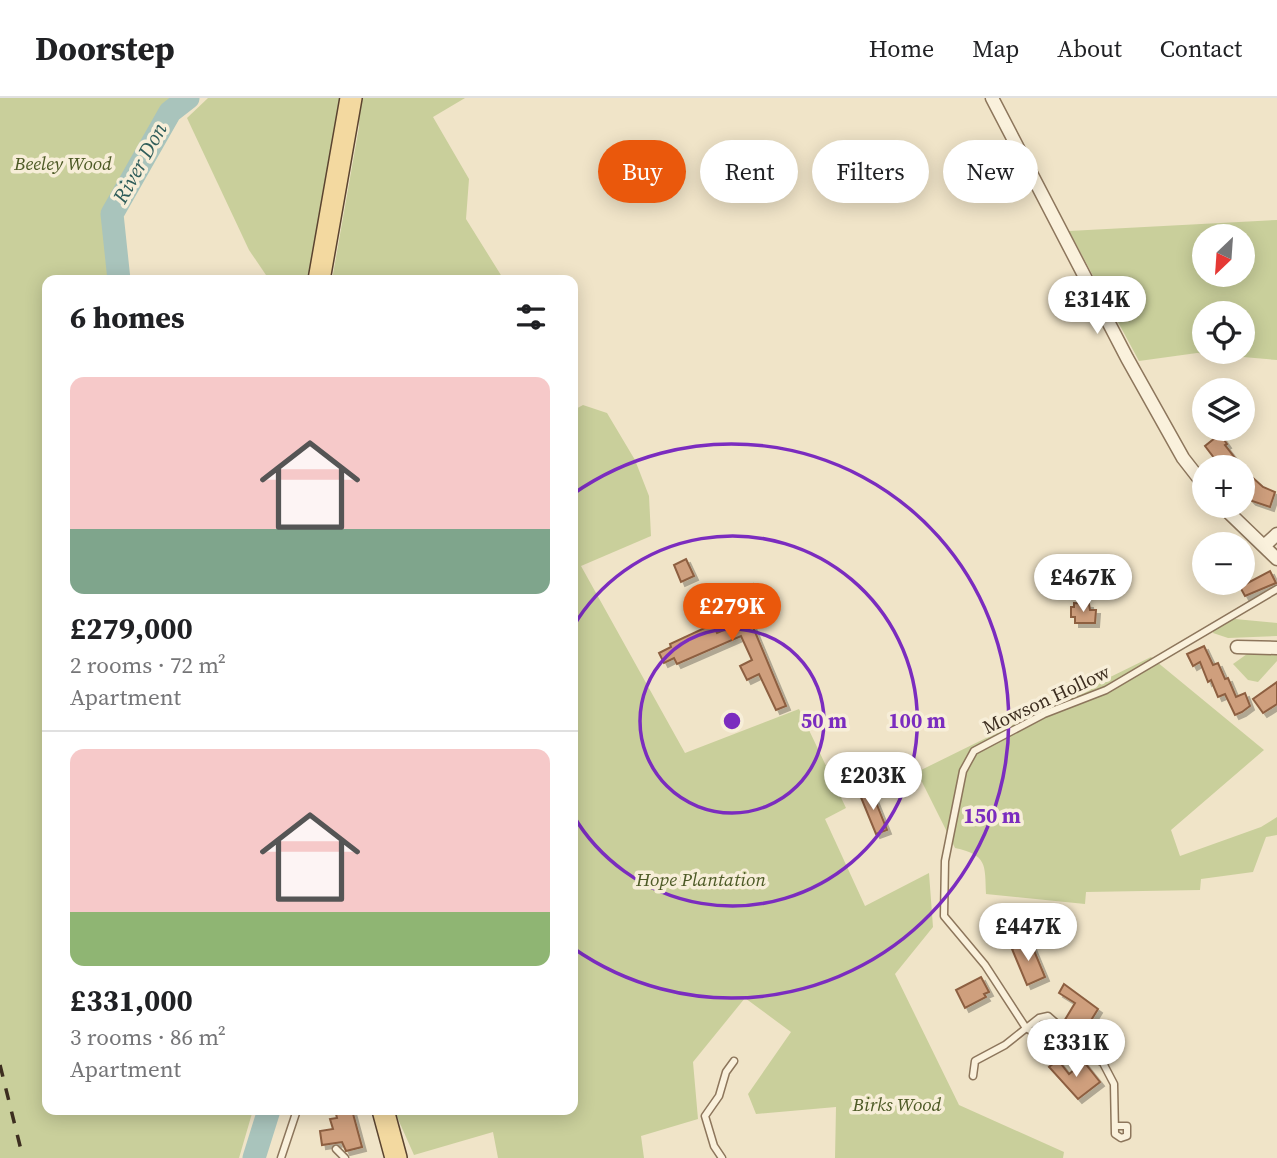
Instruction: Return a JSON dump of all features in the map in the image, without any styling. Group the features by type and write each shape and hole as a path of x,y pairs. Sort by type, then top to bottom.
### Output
{"main road":[{"path":"320,275 351,98"},
{"path":"384,1115 397,1158"}],"street":[{"path":"992,98 1164,424 1192,467"},
{"path":"1235,518 1277,559"},
{"path":"1264,546 1277,534"},
{"path":"1237,647 1277,648"}],"lane":[{"name":"Mowson Hollow","path":"1026,1028 985,965 944,916 945,861 968,758 974,751 1044,714 1106,690 1207,634 1277,589"},
{"path":"973,1076 975,1061 1039,1018 1048,1016 1056,1023 1060,1032 1059,1042"},
{"path":"1026,1028 1045,1039 1087,1050 1110,1073 1114,1084 1116,1126"},
{"path":"722,1158 714,1146 705,1116 719,1096 726,1072 734,1061"},
{"path":"281,1158 295,1115"},
{"path":"336,1149 345,1158"}],"green space":[{"name":"Beeley Wood","path":"0,98 183,98 127,173 117,275 42,275 42,1115 252,1115 239,1158 0,1158"},
{"path":"208,98 342,98 312,275 266,275 249,250 187,118"},
{"path":"359,98 465,98 433,117 469,179 466,219 501,275 333,275 359,127"},
{"path":"1277,220 1277,360 1255,358 1255,301 1192,301 1192,354 1139,361 1069,231 1192,224 1192,287 1255,287 1255,224 1201,224"},
{"name":"Hope Plantation","path":"583,405 607,413 635,460 649,496 651,536 581,566 685,753 799,709 846,808 825,819 865,906 929,873 933,927 895,974 959,1105 1064,1152 1063,1158 835,1158 836,1107 756,1114 748,1094 791,1032 745,998 693,1062 698,1119 641,1136 644,1158 498,1158 493,1132 414,1155 396,1115 578,1115 578,408"},
{"path":"1235,619 1277,623 1277,636 1228,638 1213,633 1216,623"},
{"path":"1247,654 1277,655 1277,661 1258,682 1248,680 1233,664"},
{"path":"1151,657 1264,750 1171,830 1180,856 1261,827 1277,817 1277,835 1266,837 1253,872 1201,879 1200,890 1086,892 1085,904 986,894 982,862 973,854 955,848 917,772"}],"building":[{"path":"1211,441 1225,441 1233,455 1212,455 1205,446"},
{"path":"1255,480 1275,492 1270,507 1255,502"},
{"path":"686,559 694,576 681,582 674,565"},
{"path":"1270,571 1276,583 1255,592 1255,579"},
{"path":"753,584 761,601 745,608 786,706 776,710 759,674 747,680 740,666 752,660 741,636 677,664 674,658 664,663 659,653 671,647 670,644 713,624 717,633 736,625 724,597"},
{"path":"1074,603 1089,604 1090,610 1096,610 1095,623 1075,623 1075,617 1071,617"},
{"path":"1204,646 1213,665 1218,663 1225,679 1228,678 1236,697 1245,693 1250,706 1242,712 1235,715 1225,694 1218,697 1200,662 1193,666 1187,654"},
{"path":"1277,682 1277,704 1263,713 1253,699"},
{"path":"871,790 887,830 876,834 860,795"},
{"path":"1030,941 1045,977 1027,985 1012,949"},
{"path":"981,977 989,992 984,994 986,997 965,1008 956,990"},
{"path":"1064,984 1098,1009 1082,1035 1063,1023 1075,1003 1059,993"},
{"path":"1058,1060 1069,1074 1084,1062 1100,1082 1078,1099 1049,1067"},
{"path":"336,1115 353,1115 362,1147 346,1151 342,1142 322,1145 320,1131 333,1129 330,1119 337,1118"}],"waterway":[{"name":"River Don","path":"118,275 112,214 170,112 188,98"},
{"name":"River Don","path":"254,1158 267,1115"}],"railway":[{"path":"0,1065 23,1158"}],"park label":[{"name":"Birks Wood","path":"897,1104"}]}
